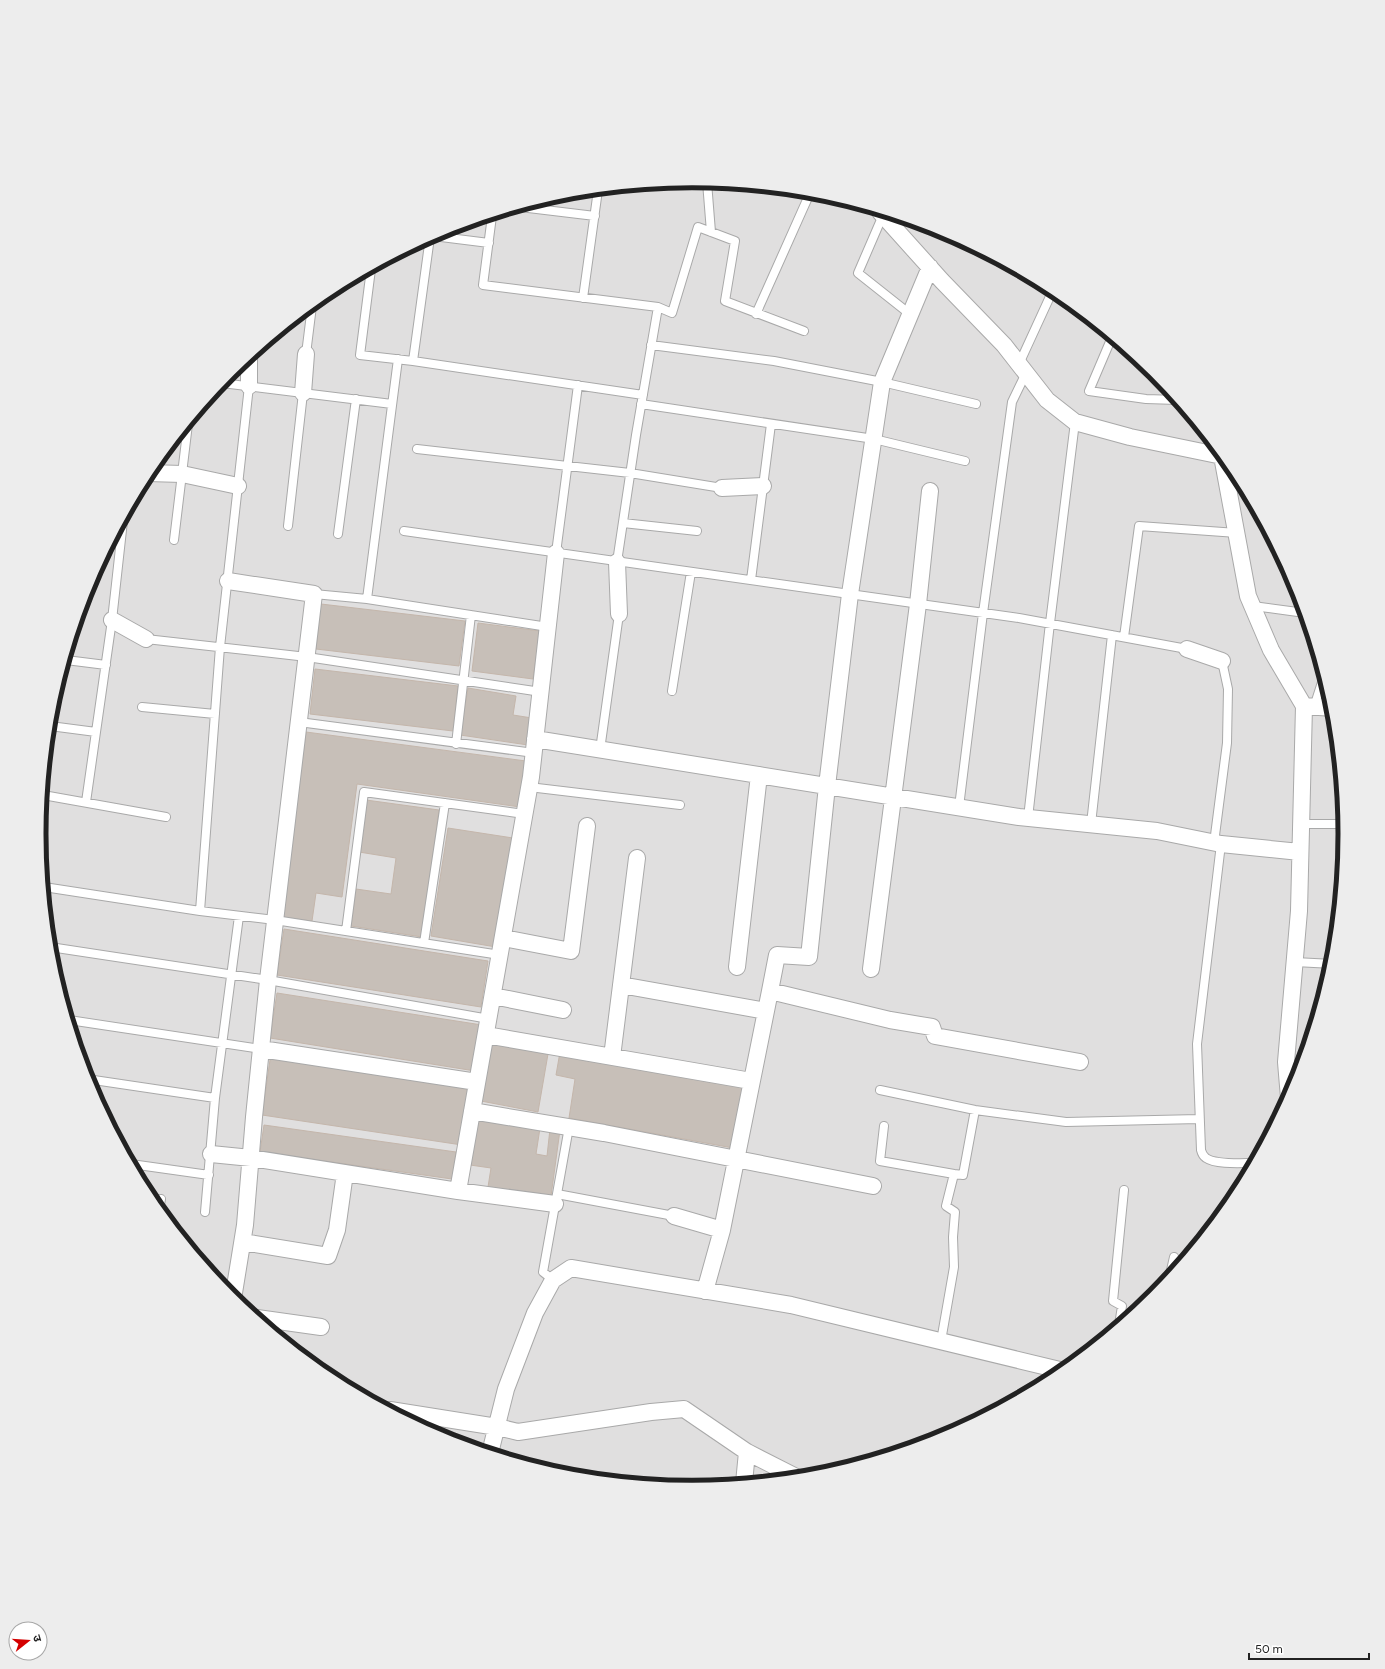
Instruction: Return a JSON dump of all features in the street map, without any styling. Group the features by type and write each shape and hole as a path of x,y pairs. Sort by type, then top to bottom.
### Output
{"street":[{"path":"890,219 930,267 1004,345 1046,400 1075,422 1130,437 1214,453"},
{"path":"705,1290 722,1230 777,955 809,957 827,786 850,594 882,382 930,267"},
{"path":"303,393 306,354"},
{"path":"249,364 249,386"},
{"path":"1223,466 1248,596 1271,650 1309,706 1301,824 1299,911 1286,1062 1288,1086"},
{"path":"156,473 182,474 238,486"},
{"path":"722,488 764,486"},
{"path":"871,969 918,604 930,491"},
{"path":"458,1191 529,787 556,553"},
{"path":"617,562 619,614"},
{"path":"228,581 314,594 268,980 243,1242 234,1291"},
{"path":"112,620 146,639"},
{"path":"1187,649 1222,661"},
{"path":"1309,706 1327,707"},
{"path":"534,746 600,750 1028,818 1157,831 1218,843 1300,852"},
{"path":"738,967 759,775"},
{"path":"503,938 571,951 587,826"},
{"path":"612,1057 638,858"},
{"path":"621,985 766,1011"},
{"path":"770,992 890,1020 932,1027 935,1036 1080,1062"},
{"path":"492,996 563,1010"},
{"path":"486,1035 751,1081"},
{"path":"261,1049 477,1082"},
{"path":"472,1112 569,1127 873,1186"},
{"path":"211,1154 251,1158 458,1191 556,1199"},
{"path":"243,1242 328,1256 337,1230 345,1173"},
{"path":"674,1216 722,1230"},
{"path":"491,1449 506,1389 535,1313 553,1280 571,1268 791,1305 1057,1368"},
{"path":"264,1319 321,1327"},
{"path":"404,1412 518,1432 651,1412 684,1409 747,1452 789,1473"},
{"path":"744,1479 747,1452"}],"lane":[{"path":"708,188 711,232"},
{"path":"583,298 597,196"},
{"path":"756,314 808,198"},
{"path":"533,208 595,216"},
{"path":"887,218 858,273 911,315"},
{"path":"491,220 483,285 658,307 672,313 698,227 735,241 724,301 804,331"},
{"path":"444,237 488,242"},
{"path":"413,361 429,245"},
{"path":"370,274 360,355 413,361 643,395"},
{"path":"959,807 983,613 1012,402 1022,369 1051,296"},
{"path":"617,562 641,404 658,307"},
{"path":"306,354 311,313"},
{"path":"1110,341 1089,391 1146,399 1171,400"},
{"path":"651,345 774,361 882,382 976,404"},
{"path":"366,600 398,359"},
{"path":"229,384 392,404"},
{"path":"556,553 578,385"},
{"path":"200,911 220,647 249,386"},
{"path":"288,526 303,393"},
{"path":"338,534 356,399"},
{"path":"641,404 874,440 965,460"},
{"path":"1028,818 1075,422"},
{"path":"752,580 771,424"},
{"path":"174,540 187,432"},
{"path":"417,449 630,473 722,488"},
{"path":"623,523 697,531"},
{"path":"1124,637 1139,526 1236,533"},
{"path":"404,531 1050,623 1187,649"},
{"path":"86,802 112,620 122,532"},
{"path":"672,691 691,572"},
{"path":"314,594 366,600 548,627"},
{"path":"1253,606 1299,612"},
{"path":"600,750 619,614"},
{"path":"456,744 471,615"},
{"path":"1091,824 1112,635"},
{"path":"146,639 306,657 541,692"},
{"path":"70,660 106,664"},
{"path":"1222,661 1228,689 1227,743 1197,1044 1199,1119 1201,1150 1207,1159 1221,1162 1249,1163"},
{"path":"1309,706 1321,682"},
{"path":"142,707 215,714"},
{"path":"299,722 456,744 534,746"},
{"path":"55,727 96,732"},
{"path":"529,787 680,805"},
{"path":"346,931 364,792 524,814"},
{"path":"47,796 166,817"},
{"path":"424,943 445,803"},
{"path":"1301,824 1339,824"},
{"path":"48,888 200,911 275,920 500,955"},
{"path":"205,1212 215,1098 239,916"},
{"path":"56,948 268,980 489,1019"},
{"path":"1295,962 1326,964"},
{"path":"74,1021 261,1049"},
{"path":"94,1080 215,1098"},
{"path":"880,1090 975,1110 1066,1122 1199,1119"},
{"path":"884,1126 880,1161 963,1175 975,1110"},
{"path":"553,1280 543,1272 569,1127"},
{"path":"137,1165 209,1175"},
{"path":"941,1341 954,1267 952,1237 955,1212 946,1206 954,1174"},
{"path":"1121,1320 1122,1306 1113,1301 1124,1190"},
{"path":"556,1199 674,1216"},
{"path":"1171,1269 1174,1257"}],"shaded area":[{"path":"650,189 735,189 777,194 819,200 900,222 940,237 1016,275 1052,297 1119,348 1150,377 1179,408 1205,441 1230,475 1252,511 1272,549 1290,587 1305,627 1317,667 1327,708 1338,792 1338,877 1333,919 1327,961 1305,1042 1290,1082 1252,1158 1230,1194 1179,1261 1150,1292 1119,1321 1086,1347 1052,1372 1016,1394 978,1414 940,1432 900,1447 860,1459 819,1469 735,1480 650,1480 608,1475 566,1469 485,1447 445,1432 369,1394 333,1372 266,1321 235,1292 206,1261 180,1228 155,1194 133,1158 113,1120 95,1082 80,1042 68,1002 58,961 47,877 47,792 52,750 58,708 80,627 95,587 133,511 155,475 206,408 235,377 266,348 299,322 333,297 369,275 407,255 445,237 485,222 525,210 566,200"}],"building":[{"path":"321,604 465,621 459,666 316,649"},
{"path":"478,623 540,631 533,679 472,671"},
{"path":"315,669 458,686 453,731 310,714"},
{"path":"468,688 516,696 513,715 532,718 528,745 460,735"},
{"path":"306,732 526,761 520,807 357,784 342,897 316,893 312,921 282,917"},
{"path":"366,800 439,810 422,937 351,926 356,889 391,894 396,858 359,852"},
{"path":"448,828 513,838 496,947 431,936"},
{"path":"284,929 488,961 481,1007 277,975"},
{"path":"277,993 482,1025 475,1071 270,1038"},
{"path":"491,1043 548,1054 538,1112 481,1101"},
{"path":"560,1052 744,1086 733,1148 569,1118 575,1079 556,1075"},
{"path":"271,1053 471,1083 462,1145 262,1115"},
{"path":"476,1119 540,1128 536,1154 547,1156 550,1129 560,1130 551,1196 488,1187 491,1168 470,1165"},
{"path":"264,1125 456,1152 452,1179 260,1152"}]}
